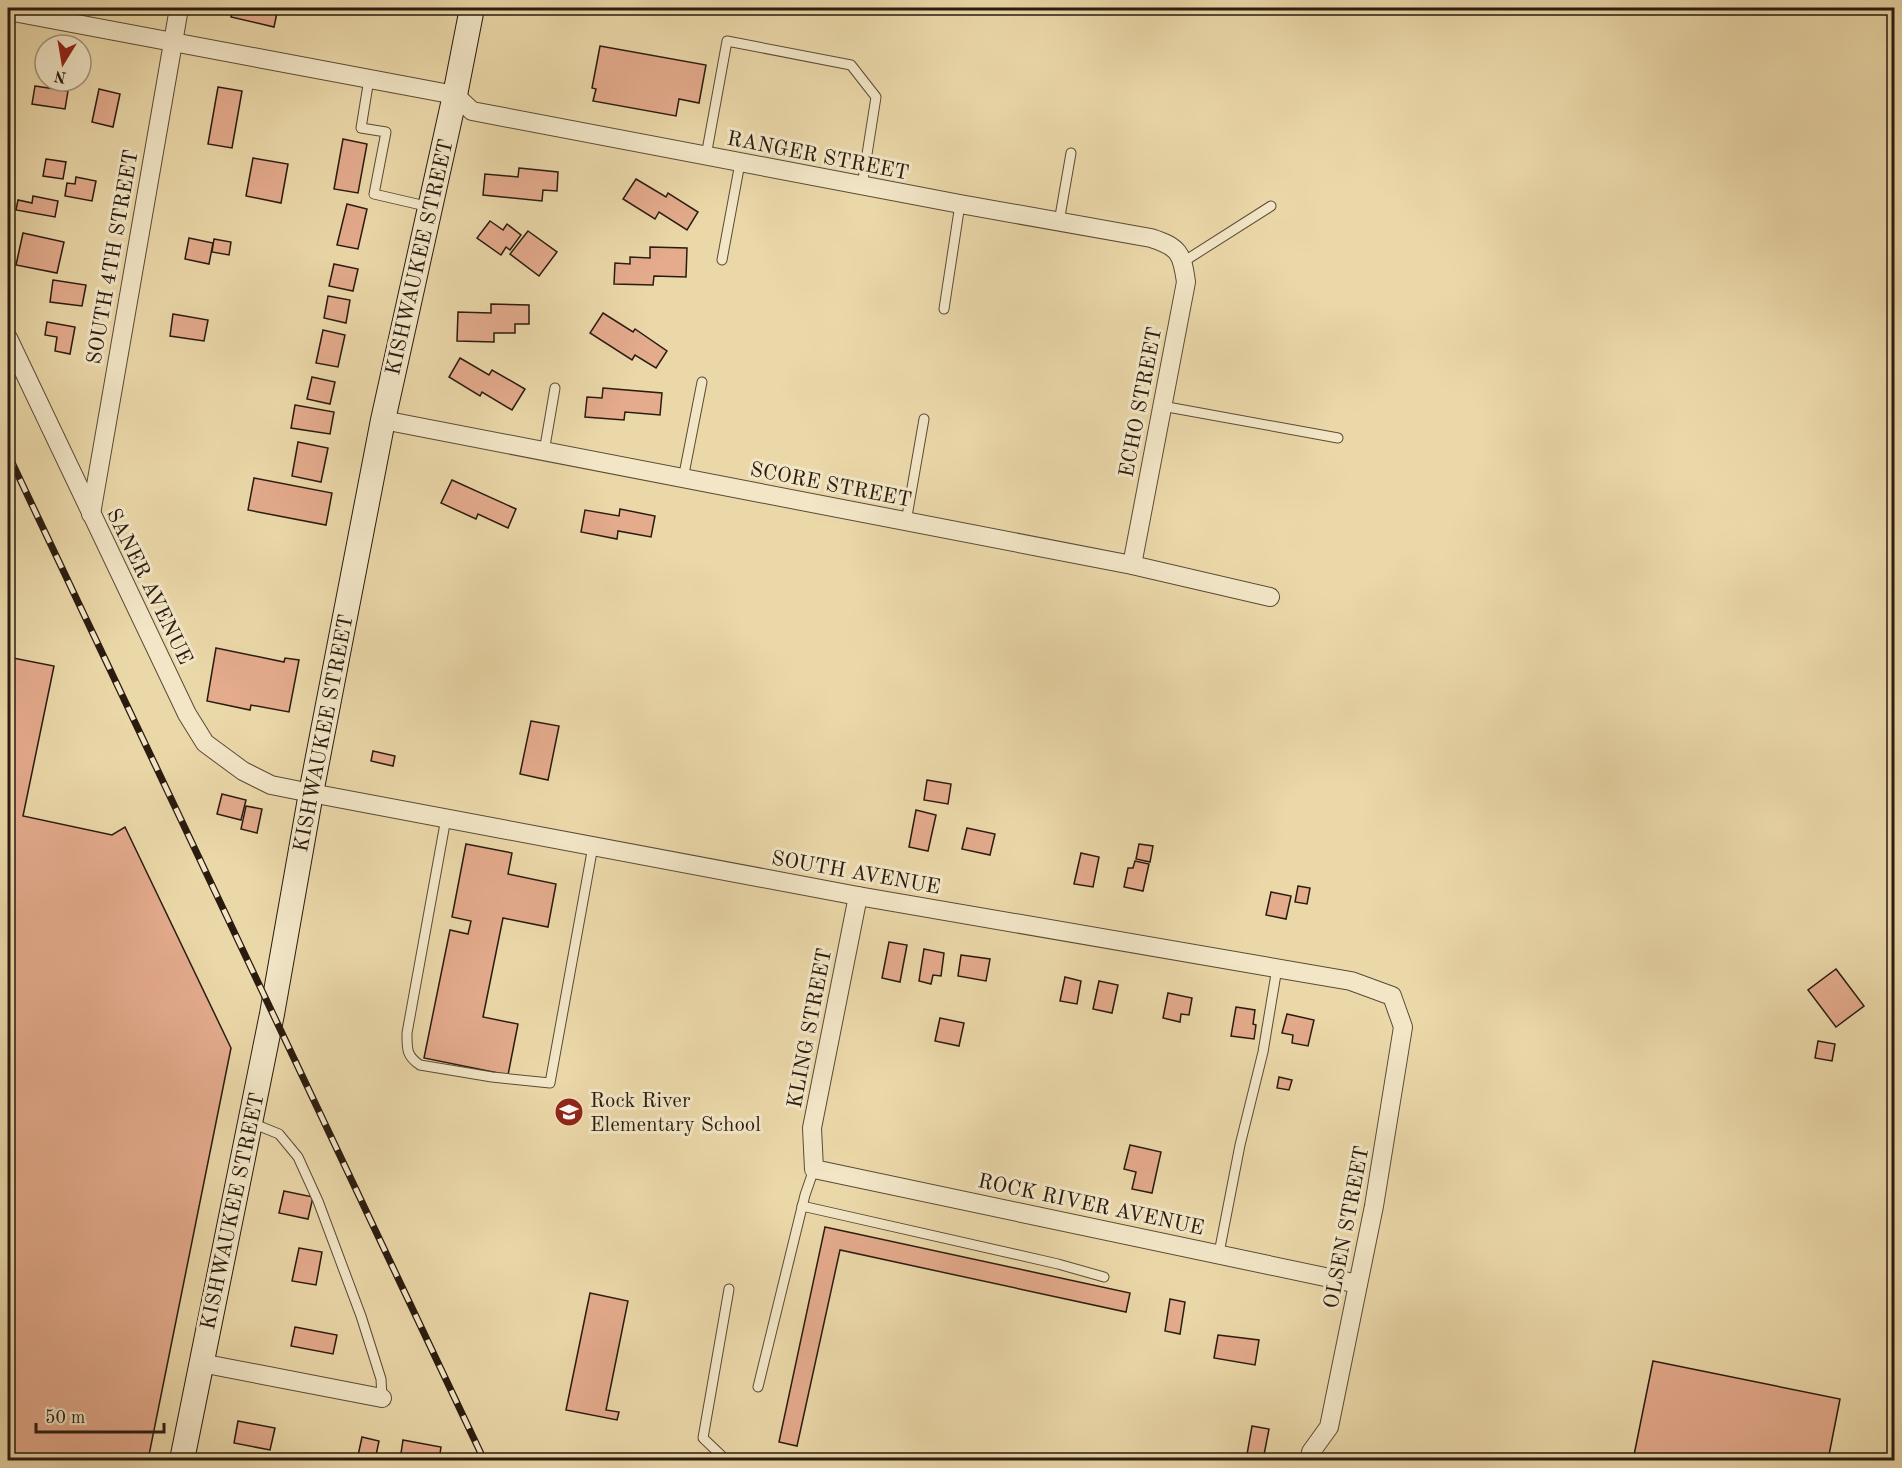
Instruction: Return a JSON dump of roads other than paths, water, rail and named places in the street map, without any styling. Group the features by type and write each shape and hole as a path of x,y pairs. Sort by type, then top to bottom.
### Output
{"street":[{"name":"SOUTH 4TH STREET","path":"91,514 179,8"},
{"name":"KISHWAUKEE STREET","path":"182,1461 272,1014 311,793 382,420 455,95 472,8"},
{"path":"8,11 455,95"},
{"name":"RANGER STREET","path":"455,95 472,111 862,186 1151,238 1180,256"},
{"name":"ECHO STREET","path":"1132,565 1186,282 1180,256"},
{"name":"SANER AVENUE","path":"8,338 187,714 205,743 243,771 262,780 311,793"},
{"name":"SCORE STREET","path":"382,420 1132,565 1270,597"},
{"name":"SOUTH AVENUE","path":"311,793 858,896 1351,981 1392,996"},
{"name":"KLING STREET","path":"814,1169 812,1128 858,896"},
{"name":"OLSEN STREET","path":"1310,1461 1311,1452 1329,1427 1374,1206 1403,1027 1392,996"},
{"name":"ROCK RIVER AVENUE","path":"814,1169 1358,1284"},
{"path":"201,1363 382,1398"}],"lane":[{"path":"706,156 727,40 850,65 876,97 862,186"},
{"path":"369,79 361,128 386,132 374,194 430,207"},
{"path":"1059,222 1071,153"},
{"path":"722,260 741,163"},
{"path":"944,309 960,204"},
{"path":"1180,256 1270,206"},
{"path":"683,479 702,382"},
{"path":"544,452 555,388"},
{"path":"1162,406 1338,438"},
{"path":"906,522 924,419"},
{"path":"446,818 407,1033 406,1052 420,1065 492,1077 550,1083 593,846"},
{"path":"1219,1253 1240,1145 1263,1052 1277,968"},
{"path":"250,1122 279,1134 298,1157 318,1201 361,1316 381,1379 382,1398"},
{"path":"758,1387 802,1206 814,1169"},
{"path":"802,1206 1058,1264 1104,1277"},
{"path":"726,1461 703,1438 729,1289"}],"railway":[{"path":"8,454 484,1460"}],"place":[{"name":"Rock River Elementary School","path":"569,1112"}]}
